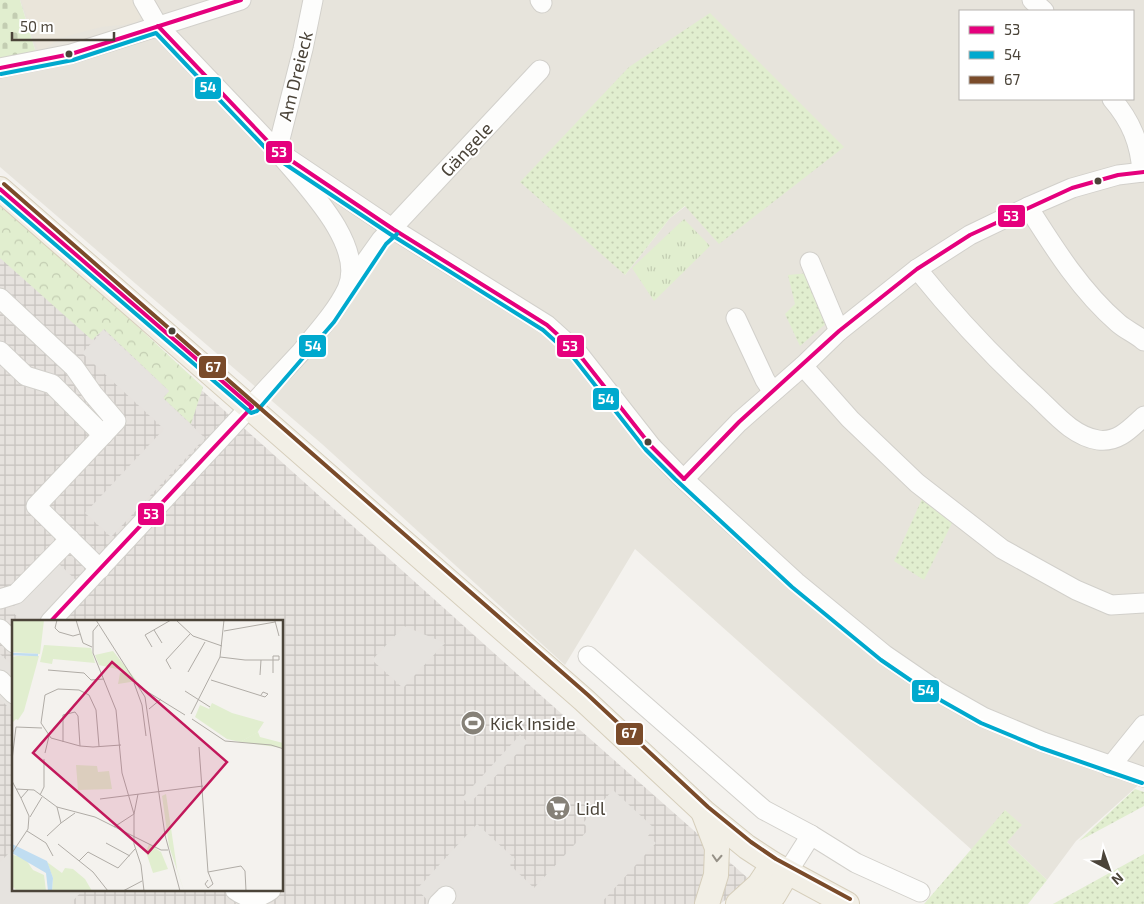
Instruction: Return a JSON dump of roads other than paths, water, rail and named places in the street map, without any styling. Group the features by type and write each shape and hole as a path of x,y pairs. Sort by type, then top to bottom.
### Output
{"main road":[{"path":"0,190 252,407 584,700 704,812 747,847 841,904"},
{"path":"704,812 717,848 716,875 707,904"},
{"path":"738,904 780,868"},
{"path":"764,904 774,895 780,868"}],"street":[{"path":"143,0 158,26 276,151 332,221 346,246 352,265 347,288"},
{"path":"0,68 71,54 241,0"},
{"name":"Am Dreieck","path":"276,151 303,49 313,0"},
{"path":"1032,0 1043,10"},
{"name":"Gängele","path":"52,620 252,407 318,332 382,240 540,70"},
{"path":"684,480 739,422 804,366 839,331 917,269 970,235 1072,188 1118,175 1143,172 1136,135 1125,115 1113,100"},
{"path":"276,151 393,229 547,325 578,353 652,446 684,480 796,582 885,655 939,692 983,717 1110,767 1144,777"},
{"path":"1028,207 1054,250 1086,289 1119,324 1144,341"},
{"path":"810,262 839,331"},
{"path":"917,269 994,358 1072,430 1098,440 1115,439 1144,416"},
{"path":"0,298 74,367 93,394 116,421 36,506 100,569"},
{"path":"736,318 773,392"},
{"path":"0,351 26,376 52,384 103,435"},
{"path":"804,366 850,419 917,483 1002,549 1076,590 1112,604 1144,603"},
{"path":"0,599 16,594 70,538"},
{"path":"0,628 12,641"},
{"path":"588,656 764,810 811,835 856,863 920,892"},
{"path":"0,680 12,692"},
{"path":"1110,767 1144,725"},
{"path":"780,868 811,835"},
{"path":"239,892 248,897 257,897 267,892"}],"place":[{"name":"Kick Inside","path":"473,723"},
{"name":"Lidl","path":"558,808"}]}
